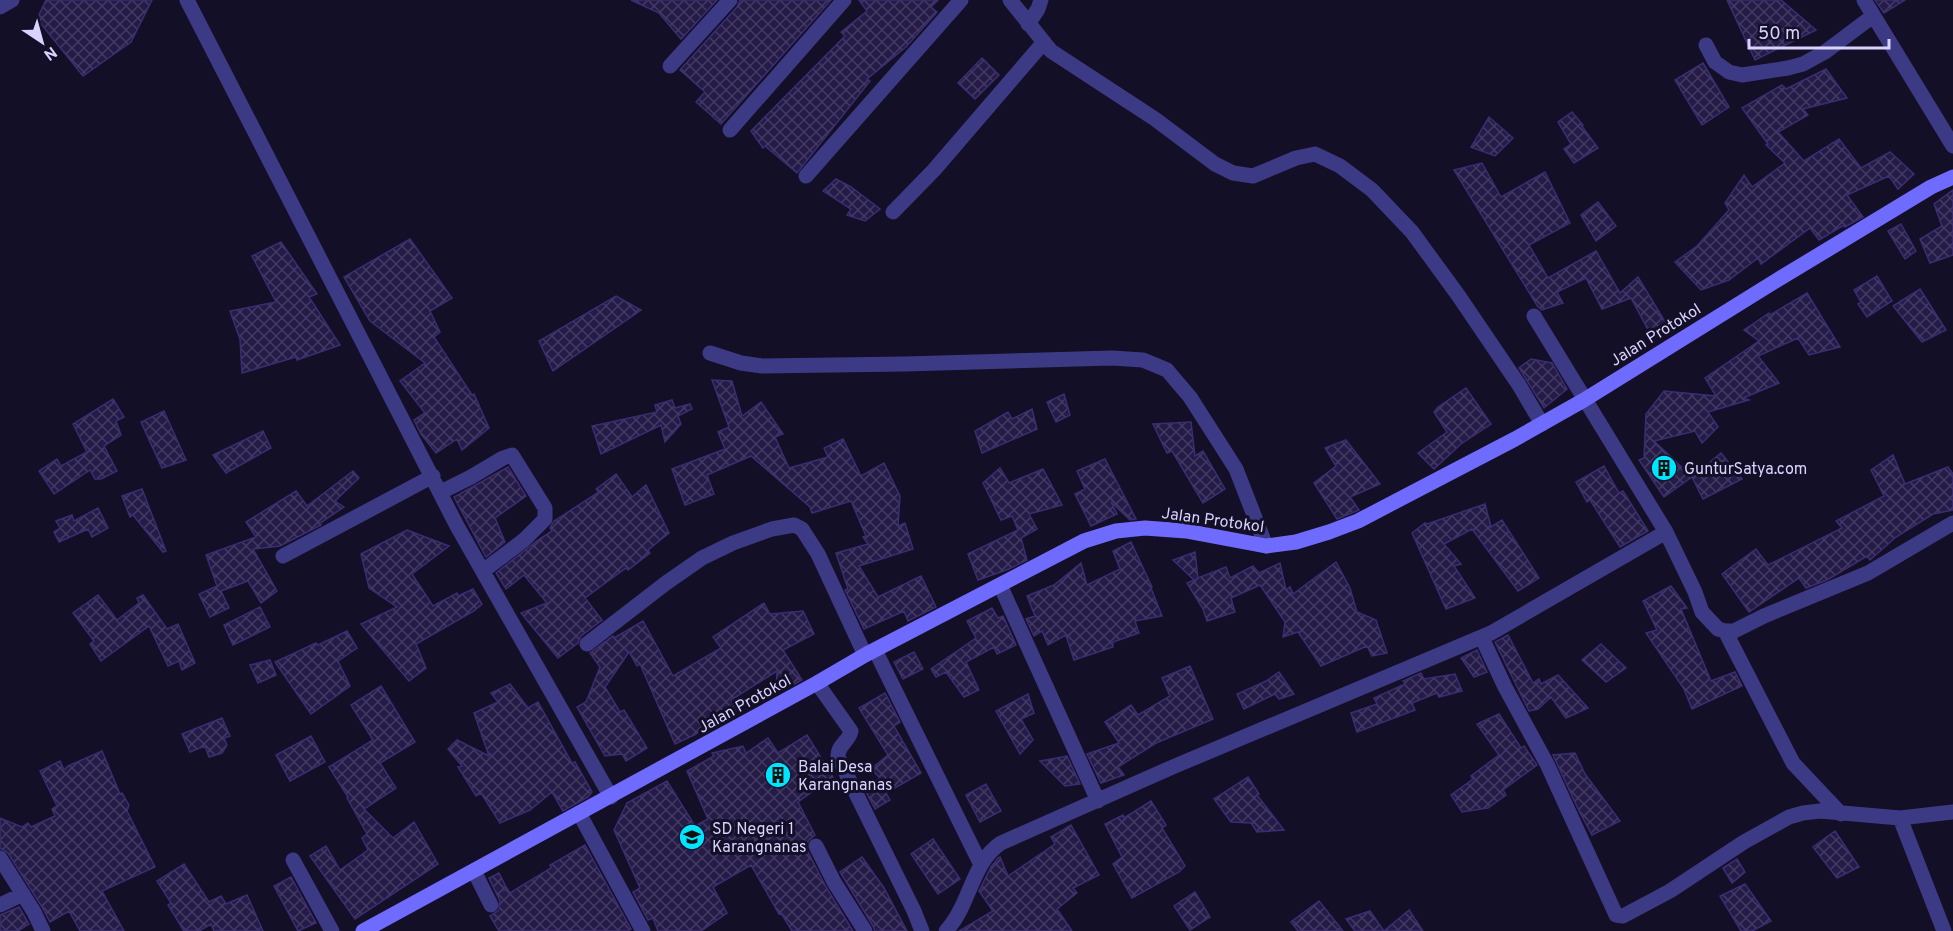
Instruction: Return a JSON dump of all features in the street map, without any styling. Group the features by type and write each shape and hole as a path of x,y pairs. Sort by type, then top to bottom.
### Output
{"street":[{"path":"0,7 12,0"},
{"path":"187,0 457,526 611,797"},
{"path":"670,66 730,0"},
{"path":"730,130 844,0"},
{"path":"806,176 961,0"},
{"path":"1010,0 1052,51 1155,119 1215,164 1233,173 1253,176 1296,158 1315,154 1340,166 1372,190 1412,232 1458,295 1519,384 1542,424"},
{"path":"1028,24 1041,0"},
{"path":"1864,0 1953,146"},
{"path":"1706,45 1715,62 1729,72 1742,75 1788,68 1803,64 1825,52 1873,16"},
{"path":"893,212 934,170 1044,42"},
{"name":"Jalan Protokol","path":"363,931 611,797 870,652 1084,541 1116,531 1145,528 1186,531 1266,546 1296,542 1358,521 1584,400 1774,282 1953,177"},
{"path":"1534,316 1666,532 1695,592 1702,612 1718,629 1734,631 1764,616 1868,573 1953,523"},
{"path":"710,353 741,363 762,366 1112,358 1143,360 1167,370 1190,397 1215,433 1236,469 1266,546"},
{"path":"441,492 512,455 545,508 545,519 529,536 483,571"},
{"path":"283,556 433,477"},
{"path":"587,644 702,558 733,543 772,529 794,525 802,529 818,554 981,865"},
{"path":"946,931 956,921 988,853 1001,843 1482,638 1666,532"},
{"path":"1000,585 1098,801"},
{"path":"1725,631 1792,764 1841,814"},
{"path":"1482,638 1505,687 1547,764 1616,915 1623,916 1670,891 1744,842 1789,817 1820,811 1900,818 1953,812"},
{"path":"817,683 851,731 849,738 841,745 838,757 914,911 921,931"},
{"path":"579,813 643,931"},
{"path":"1900,818 1944,931"},
{"path":"816,846 834,882 865,931"},
{"path":"0,858 34,912 43,931"},
{"path":"293,861 332,931"},
{"path":"474,872 490,905"},
{"path":"0,905 23,894"}],"building":[{"path":"46,0 152,0 131,42 83,76 37,19"},
{"path":"631,0 717,0 681,39 659,13"},
{"path":"740,0 831,0 721,124 696,102 705,92 680,70 737,7"},
{"path":"859,0 938,0 931,7 937,12 906,47 867,79 870,81 797,173 765,146 763,148 751,131 845,36 841,32 867,11"},
{"path":"1727,0 1781,0 1816,30 1755,60"},
{"path":"1875,0 1905,0 1884,13"},
{"path":"982,58 999,75 975,99 958,83"},
{"path":"1703,63 1729,107 1702,125 1675,80"},
{"path":"1826,69 1847,98 1803,109 1808,115 1778,132 1804,161 1839,139 1861,168 1890,152 1914,174 1898,189 1889,176 1847,195 1863,217 1819,240 1810,228 1761,264 1758,258 1729,280 1701,290 1675,262 1697,246 1729,210 1725,203 1744,175 1752,187 1785,163 1766,145 1768,144 1742,108 1782,85 1786,89"},
{"path":"1572,112 1598,148 1574,163 1564,149 1571,144 1558,122"},
{"path":"1489,117 1513,138 1495,156 1471,147"},
{"path":"1482,163 1501,197 1545,172 1570,223 1529,245 1548,278 1596,251 1620,293 1638,277 1670,330 1653,339 1631,298 1602,309 1586,278 1557,292 1563,303 1542,310 1538,307 1454,170"},
{"path":"836,179 851,187 880,209 865,221 847,215 851,209 823,191"},
{"path":"1953,190 1953,255 1930,263 1920,239 1942,226 1934,204"},
{"path":"1598,202 1616,226 1596,241 1581,215"},
{"path":"1901,224 1916,251 1905,259 1888,231"},
{"path":"410,239 452,298 430,311 440,332 434,337 472,395 474,394 489,428 462,450 457,439 436,453 421,434 414,420 425,413 400,381 425,363 370,321 344,277"},
{"path":"281,242 317,294 309,297 340,345 297,360 296,357 242,373 240,339 230,311 276,302 252,256"},
{"path":"1877,276 1892,301 1867,317 1858,304 1861,302 1854,290"},
{"path":"1920,289 1946,330 1922,342 1893,306"},
{"path":"1807,293 1840,347 1809,355 1798,338 1758,356 1779,383 1743,398 1749,400 1708,412 1718,427 1702,443 1695,431 1654,441 1692,477 1664,497 1639,460 1644,458 1646,414 1664,391 1716,396 1705,378 1759,341 1744,330 1769,313 1770,315"},
{"path":"616,296 641,310 553,371 539,341"},
{"path":"1531,359 1552,363 1567,389 1544,408 1519,368"},
{"path":"712,380 732,381 742,416 761,402 783,434 775,437 789,468 828,457 824,448 843,439 861,476 884,463 900,496 898,526 905,523 913,549 859,566 878,597 921,576 936,607 908,621 904,611 864,629 845,590 848,589 836,553 868,544 863,537 866,536 851,501 812,513 810,507 751,456 707,475 714,494 685,505 672,469 725,449 718,432 729,427"},
{"path":"1466,388 1491,424 1461,444 1434,469 1418,453 1447,432 1434,412"},
{"path":"1064,394 1070,415 1056,422 1047,402"},
{"path":"113,399 124,417 116,421 121,435 104,446 117,471 101,479 95,479 90,470 54,494 39,471 57,459 61,466 87,452 73,424"},
{"path":"672,400 675,408 690,404 692,409 678,416 681,424 665,442 661,425 601,454 592,426 657,412 655,405"},
{"path":"1032,409 1037,429 982,453 975,431 1008,412 1012,419"},
{"path":"164,411 186,460 162,468 141,422"},
{"path":"1191,422 1195,456 1203,451 1225,489 1203,503 1172,451 1167,453 1153,424"},
{"path":"263,431 271,448 226,473 213,455"},
{"path":"1346,440 1380,484 1350,497 1359,510 1337,519 1314,483 1336,466 1325,448"},
{"path":"1721,453 1742,479 1703,499 1692,477"},
{"path":"1893,455 1905,484 1948,467 1953,474 1953,510 1933,514 1896,537 1870,560 1867,556 1827,580 1806,588 1799,578 1749,612 1722,574 1756,549 1768,565 1842,528 1836,521 1884,496 1871,470"},
{"path":"1105,459 1136,519 1130,520 1111,502 1117,514 1091,526 1075,494 1085,489 1077,471"},
{"path":"1604,466 1619,493 1623,491 1648,531 1620,547 1590,500 1587,502 1576,482"},
{"path":"508,467 526,496 495,518 505,542 486,557 454,497"},
{"path":"1000,468 1009,483 1043,469 1062,505 1029,514 1037,529 1021,538 1027,560 978,580 968,554 1018,530 1012,516 1001,520 983,483"},
{"path":"353,471 359,478 335,501 344,507 319,524 321,525 280,546 253,549 277,591 261,603 248,581 221,591 229,608 210,617 199,594 217,586 206,555 256,537 246,522 296,491 307,506"},
{"path":"616,474 632,497 646,485 669,533 648,550 650,553 585,598 602,620 558,658 521,613 547,603 524,575 506,589 496,573 552,531 550,528 554,521 599,492 596,489"},
{"path":"142,489 166,551 163,552 133,515 130,517 122,496"},
{"path":"1485,504 1491,527 1502,520 1539,578 1518,591 1472,529 1444,544 1461,564 1454,566 1475,598 1446,609 1412,533 1425,523"},
{"path":"98,508 108,528 92,537 88,529 59,542 54,532 60,528 56,521 72,515 74,521"},
{"path":"407,530 449,546 412,574 433,606 457,593 458,596 473,589 482,604 474,611 416,644 426,668 409,681 361,624 397,607 369,588 361,554"},
{"path":"1131,542 1152,587 1162,616 1135,621 1139,633 1113,642 1113,647 1074,660 1066,635 1048,645 1042,631 1034,636 1026,619 1035,616 1027,596 1054,585 1081,563 1087,585 1120,569 1113,551"},
{"path":"1195,552 1198,578 1226,567 1230,578 1253,566 1259,573 1280,563 1286,590 1290,587 1293,594 1336,562 1350,588 1357,612 1376,620 1387,653 1372,656 1367,646 1321,666 1298,632 1283,637 1285,622 1260,585 1231,598 1235,612 1207,621 1203,609 1187,583 1194,580 1173,560"},
{"path":"1671,586 1687,608 1681,609 1711,681 1735,672 1742,686 1692,709 1684,689 1646,633 1657,630 1643,601"},
{"path":"98,595 117,620 139,603 137,598 143,595 167,629 178,624 195,663 182,670 179,661 168,666 149,626 101,661 90,644 94,641 73,613"},
{"path":"764,603 770,614 803,611 814,634 783,650 802,680 776,694 777,671 731,700 737,710 675,744 640,664 637,666 629,652 605,687 620,712 624,710 647,748 626,761 622,754 605,756 577,707 586,702 600,667 590,653 613,636 614,638 643,621 673,676 721,648 713,637"},
{"path":"260,607 270,627 233,645 224,625"},
{"path":"992,608 998,618 1003,616 1016,645 997,654 994,647 966,662 979,690 964,697 946,672 936,677 931,669 976,638 967,621"},
{"path":"347,631 357,648 338,661 350,686 311,714 275,662"},
{"path":"1508,635 1533,683 1539,679 1541,684 1558,675 1588,708 1566,718 1551,697 1538,709 1529,711 1495,642"},
{"path":"1601,644 1626,668 1606,682 1582,660"},
{"path":"1477,650 1487,672 1474,677 1461,658"},
{"path":"914,652 923,669 903,679 894,662"},
{"path":"270,660 276,675 258,683 250,665"},
{"path":"1190,666 1213,719 1156,743 1118,767 1124,775 1101,783 1087,754 1119,743 1105,722 1131,705 1138,715 1170,696 1162,678"},
{"path":"1279,672 1294,694 1279,699 1275,694 1244,709 1237,694 1266,681"},
{"path":"1421,673 1424,679 1455,674 1462,691 1439,697 1437,693 1412,703 1415,710 1357,732 1351,713 1377,704 1374,698 1405,684 1403,681"},
{"path":"510,684 528,708 538,702 572,763 575,762 592,792 588,797 563,811 552,792 530,810 500,823 481,793 476,796 458,767 462,766 448,749 457,740 489,756 474,713 498,702 491,693"},
{"path":"381,686 415,742 380,763 396,788 364,809 393,838 414,822 438,864 355,919 310,856 326,846 340,870 368,850 362,838 367,834 329,767 373,740 351,705"},
{"path":"885,693 900,722 894,726 921,773 886,793 890,800 875,809 864,788 880,778 871,769 888,755 859,708"},
{"path":"1028,694 1034,713 1021,719 1033,740 1020,754 996,711"},
{"path":"1499,714 1521,748 1524,746 1537,765 1503,790 1506,795 1488,808 1462,812 1451,795 1499,755 1477,724"},
{"path":"222,718 230,736 224,738 227,745 222,753 209,757 205,746 190,752 182,734"},
{"path":"807,735 833,777 798,802 815,835 808,841 807,850 853,931 792,931 781,913 779,914 751,865 713,887 727,913 701,931 658,931 653,918 648,920 633,892 640,888 614,830 627,803 667,781 695,826 708,819 687,771 714,756 712,753 743,746 746,753 768,738 778,753"},
{"path":"311,736 325,762 290,781 276,755"},
{"path":"102,751 120,794 122,793 129,805 127,811 155,867 102,891 124,931 80,931 69,911 50,922 8,853 0,848 0,818 22,827 28,823 31,827 55,816 52,809 57,806 40,771 60,761 64,770"},
{"path":"1575,753 1585,774 1620,821 1592,835 1553,755"},
{"path":"1067,756 1080,784 1065,786 1040,761"},
{"path":"1248,777 1259,794 1257,795 1284,830 1257,832 1251,823 1231,822 1214,799"},
{"path":"986,784 1001,811 980,822 966,795"},
{"path":"1151,801 1166,825 1162,828 1185,866 1179,872 1132,898 1113,864 1122,857 1105,824 1123,815 1124,818"},
{"path":"1071,825 1099,875 1073,888 1077,893 1057,909 1072,931 959,931 993,911 979,891 998,858 1000,857 1008,876 1055,844 1051,837"},
{"path":"1835,831 1859,867 1837,878 1813,847"},
{"path":"933,839 960,879 938,894 911,854"},
{"path":"585,845 631,929 628,931 499,931 490,916 499,910 500,901 489,878 499,873 506,887 503,891 507,888 510,893 551,868 550,865"},
{"path":"862,857 884,888 907,931 875,931 840,872"},
{"path":"1737,859 1745,872 1732,883 1723,868"},
{"path":"184,864 209,902 221,896 226,904 247,895 263,931 214,931 211,924 199,931 184,931 168,905 171,903 157,881"},
{"path":"291,877 316,923 298,931 274,886"},
{"path":"1745,884 1771,921 1752,931 1741,931 1720,896"},
{"path":"1195,892 1210,917 1190,930 1174,906"},
{"path":"1319,901 1343,931 1298,931 1291,922"},
{"path":"19,907 29,924 18,931 0,931 0,915"},
{"path":"1409,910 1423,931 1384,931"},
{"path":"1370,911 1384,931 1355,931 1346,919"}],"place":[{"name":"GunturSatya.com","path":"1664,468"},
{"name":"Balai Desa Karangnanas","path":"778,775"},
{"name":"SD Negeri 1 Karangnanas","path":"692,837"}]}
